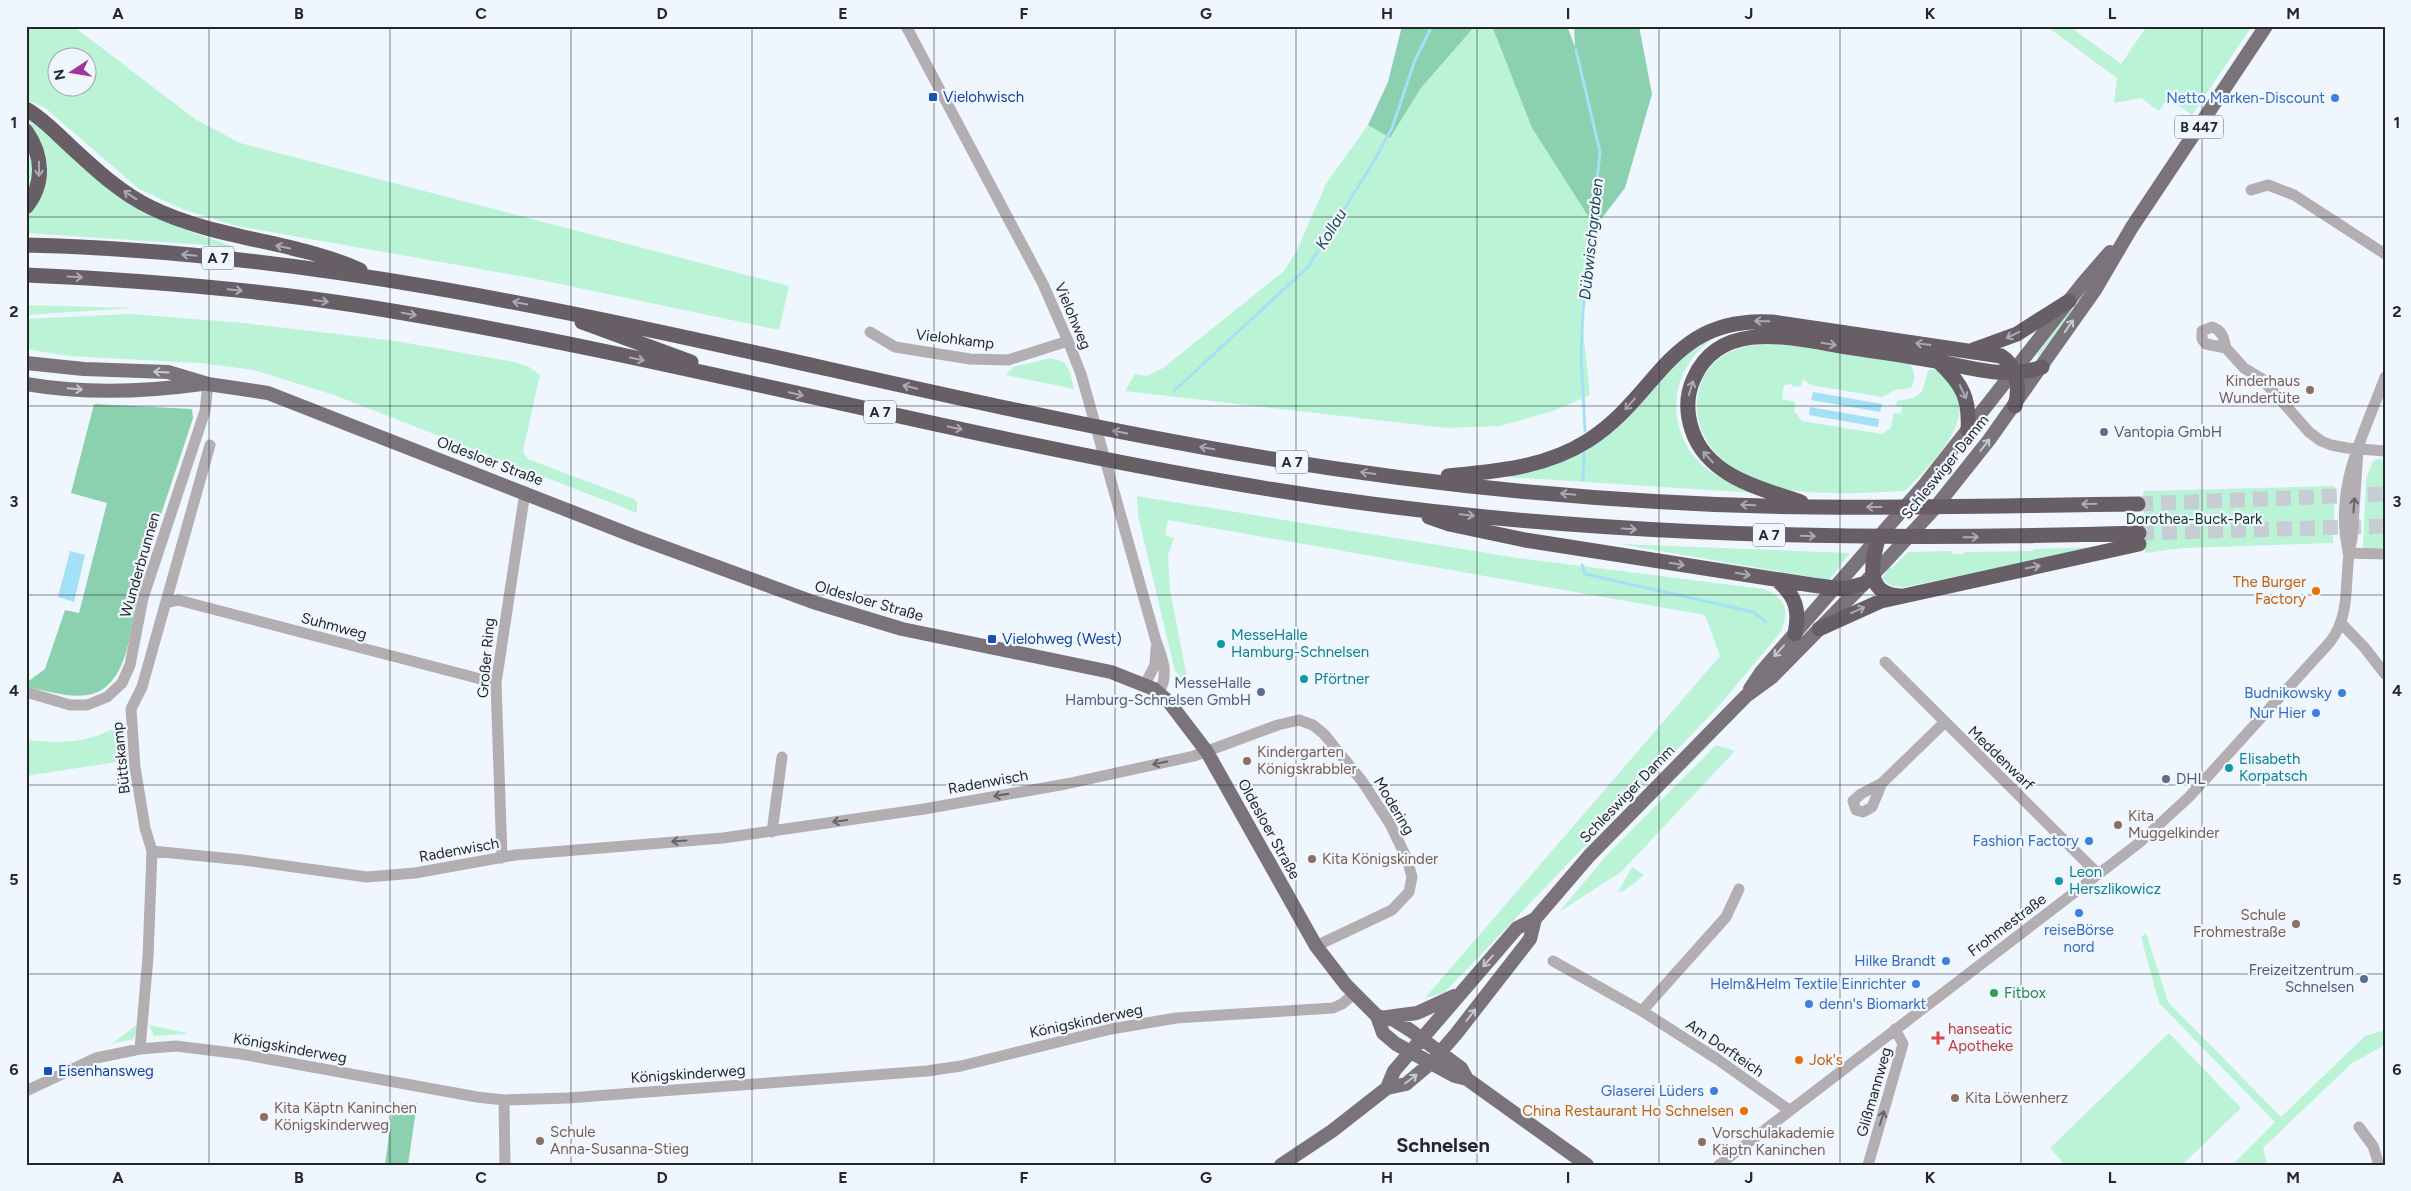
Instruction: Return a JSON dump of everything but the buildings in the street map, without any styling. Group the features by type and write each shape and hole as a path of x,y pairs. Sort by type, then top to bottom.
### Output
{"highway":[{"path":"26,109 43,120 109,180 150,207 203,228 331,257 376,277"},
{"path":"26,131 36,149 40,166 34,195 26,208"},
{"name":"A 7","path":"26,246 129,250 249,260 376,277 539,306 748,350 1092,427 1213,449 1416,479 1595,496 1814,507 2138,504"},
{"name":"A 7","path":"26,275 152,282 280,295 371,308 534,337 1120,463 1255,487 1401,508 1537,522 1722,534 2139,539 1900,596 1872,604 1819,629"},
{"path":"1971,351 2017,334 2069,301"},
{"name":"A 7","path":"539,306 744,382"},
{"path":"1416,479 1517,469 1540,464 1570,451 1613,422 1679,350 1707,332 1739,322 1772,322 2001,356 2009,362 2014,372 2018,392 2015,406"},
{"path":"1814,507 1742,481 1722,470 1701,450 1690,426 1688,400 1691,384 1705,360 1721,347 1736,340 1765,336 1796,339 1940,362 1990,372 2014,372 2042,367"},
{"name":"A 7","path":"534,337 748,350"},
{"path":"1940,362 1962,388 1967,402 1968,430"},
{"path":"1401,508 1448,524 1525,540 1835,589 1849,589 1870,569 1879,536"},
{"path":"1870,569 1878,586 1884,592 1900,596"},
{"path":"1777,580 1790,592 1796,604 1798,612 1795,634"}],"main road":[{"name":"Schleswiger Damm","path":"1388,1088 1394,1071 1410,1051 1517,928 1535,919 1589,856 1746,696 1772,677 1819,629 1870,569 1955,484 2015,406 2095,290 2132,227 2266,26"},
{"name":"Schleswiger Damm","path":"1879,536 1925,484 2069,301 2132,227"},
{"name":"Oldesloer Straße","path":"26,363 84,369 168,372 208,384 268,393 636,537 813,602 902,629 1111,672 1145,684 1159,692 1170,702 1207,752 1316,946 1354,994 1380,1017 1394,1020 1422,1039 1435,1058"},
{"name":"Oldesloer Straße","path":"26,384 90,390 166,389 208,384"},
{"name":"Schleswiger Damm","path":"1746,696 1762,671 1835,589 1870,569"},
{"name":"Schleswiger Damm","path":"1281,1165 1332,1131 1388,1088 1406,1084 1435,1058 1530,939 1535,919"},
{"path":"1380,1017 1417,1013 1460,994"},
{"name":"Oldesloer Straße","path":"1380,1017 1383,1033 1410,1051 1462,1068 1467,1079 1587,1165"}],"street":[{"name":"Vielohweg","path":"906,26 1043,284 1068,341 1084,387 1156,641 1162,656 1165,674 1159,692"},
{"path":"2251,190 2268,185 2294,195 2385,254"},
{"name":"Vielohkamp","path":"870,332 895,347 970,359 1008,360 1068,341"},
{"path":"2226,348 2244,368 2262,379 2314,437 2330,445 2358,450 2385,451"},
{"name":"Frohmestraße","path":"1719,1165 2139,843 2189,797 2330,642 2341,622 2347,600 2348,553 2352,539 2358,450 2385,377"},
{"name":"Wunderbrunnen","path":"26,692 70,705 87,705 107,697 126,677 143,598 205,411 208,384"},
{"name":"Büttskamp","path":"140,1049 148,958 152,851 145,828 135,768 131,709 142,687 162,610 166,604 210,445"},
{"name":"Großer Ring","path":"502,858 496,683 524,492"},
{"path":"2348,553 2385,554"},
{"name":"Suhmweg","path":"166,604 178,600 496,683"},
{"path":"2341,622 2385,674"},
{"name":"Vielohweg","path":"1145,684 1156,660 1156,641"},
{"name":"Meddenwarf","path":"1884,662 2098,874"},
{"name":"Modering","path":"1207,752 1288,721 1308,723 1330,740 1366,787 1390,824 1410,868 1412,882 1409,892 1392,910 1316,946"},
{"path":"1882,783 1944,723"},
{"name":"Radenwisch","path":"152,851 243,860 367,878 414,873 502,858 566,850 724,838 772,832 923,809 1066,784 1207,752"},
{"path":"772,832 782,757"},
{"path":"1642,1011 1726,917 1739,889"},
{"name":"Am Dorfteich","path":"1553,961 1642,1011 1717,1059 1789,1110"},
{"name":"Königskinderweg","path":"26,1091 96,1058 140,1049 176,1046 241,1054 477,1097 504,1100 568,1098 927,1071 962,1066 1111,1029 1176,1018 1333,1008 1342,1004 1354,994"},
{"name":"Glißmannweg","path":"1868,1165 1900,1060 1903,1044 1895,1029"},
{"path":"504,1100 505,1165"},
{"path":"2359,1127 2373,1146 2379,1165"}],"green space":[{"path":"26,26 73,26 195,119 240,143 789,286 779,330 531,278 237,226 182,209 139,189 44,107 26,100"},
{"path":"1402,26 1475,26 1421,88 1390,138 1368,125 1388,82"},
{"path":"1475,26 1492,26 1532,128 1595,227 1581,311 1590,395 1553,411 1500,426 1447,428 1125,391 1135,374 1147,376 1163,368 1284,271 1297,250 1326,184 1368,125 1390,138 1421,88"},
{"path":"1492,26 1567,26 1575,47 1574,26 1639,26 1652,94 1625,188 1595,227 1532,128"},
{"path":"2046,26 2069,26 2121,64 2147,26 2252,26 2192,115 2168,98 2159,111 2141,98 2114,103 2117,78"},
{"path":"26,117 143,211 188,231 236,247 26,233 26,219 42,195 47,167 45,153 40,141 26,123"},
{"path":"26,142 34,175 26,199"},
{"path":"26,305 134,308 26,315"},
{"path":"2071,308 2073,310 2037,358 2037,354"},
{"path":"130,314 244,323 396,341 514,362 529,367 540,375 523,451 528,459 634,499 637,502 637,513 334,395 254,370 200,363 69,356 26,349 26,319"},
{"path":"1709,338 1710,341 1697,353 1687,367 1680,382 1677,398 1677,415 1680,432 1688,448 1705,468 1726,480 1756,493 1507,477 1552,465 1669,367"},
{"path":"1778,343 1910,364 1913,370 1914,379 1911,388 1895,390 1882,397 1811,385 1803,379 1801,387 1792,386 1792,384 1784,385 1782,399 1795,402 1794,411 1802,421 1882,434 1891,428 1894,413 1901,414 1902,407 1896,406 1897,401 1913,398 1922,392 1928,371 1935,368 1951,384 1958,398 1959,412 1956,427 1938,456 1905,491 1808,492 1789,490 1754,481 1740,474 1727,464 1707,441 1697,412 1698,397 1702,381 1707,372 1725,354 1748,346"},
{"path":"1051,358 1065,363 1070,372 1074,389 1006,375 1013,367"},
{"path":"94,404 192,409 193,418 141,578 127,650 122,664 116,676 99,692 79,696 26,687 26,683 45,669 65,610 79,613 107,503 71,493"},
{"path":"2385,460 2385,548 2363,548 2366,479 2373,461"},
{"name":"Dorothea-Buck-Park","path":"2335,486 2333,543 2183,548 2145,553 2143,491"},
{"path":"1137,496 1518,558 1763,589 1781,600 1784,606 1785,618 1780,633 1718,707 1444,993 1425,998 1720,656 1705,615 1168,520 1165,535 1174,538 1168,555 1170,590 1188,683 1175,671 1138,516"},
{"path":"1620,544 1850,553 1829,580"},
{"path":"2099,547 1905,587 1892,586 1882,579 1889,568 1892,568 1908,552 1951,551 1952,554 1964,554 1964,552 2033,551 2033,549"},
{"path":"111,730 117,731 121,736 123,761 26,776 26,740 49,742 79,740"},
{"path":"1716,745 1735,751 1621,872 1559,912 1606,856"},
{"path":"1632,867 1644,875 1624,891 1618,892"},
{"path":"2146,933 2168,1002 2281,1117 2365,1036 2385,1030 2385,1045 2352,1063 2263,1148 2267,1165 2232,1165 2275,1122 2159,1003 2141,937"},
{"path":"138,1024 134,1039 111,1044"},
{"path":"149,1025 187,1033 187,1034 154,1036"},
{"path":"2169,1033 2241,1108 2182,1165 2065,1165 2050,1148"},
{"path":"417,1103 408,1165 385,1165 393,1104"}],"water":[{"path":"1813,392 1882,404 1880,412 1811,400"},
{"path":"1810,407 1879,419 1878,427 1809,415"},
{"path":"70,551 85,555 74,602 58,597"}],"waterway":[{"name":"Kollau","path":"1174,391 1308,267 1374,161 1392,128 1415,60 1432,26"},
{"name":"Dübwischgraben","path":"1576,50 1600,152 1583,311 1581,355 1585,431"},
{"name":"Dübwischgraben","path":"1583,480 1584,451"},
{"name":"Dübwischgraben","path":"1582,565 1585,574 1753,612 1766,622"}],"tunnel":[{"path":"2138,504 2385,494"},
{"path":"2139,533 2385,526"}],"place":[{"name":"Vielohwisch","path":"933,97"},
{"name":"Netto Marken-Discount","path":"2335,98"},
{"name":"Kinderhaus Wundertüte","path":"2310,390"},
{"name":"Vantopia GmbH","path":"2104,432"},
{"name":"The Burger Factory","path":"2316,591"},
{"name":"Vielohweg (West)","path":"992,639"},
{"name":"MesseHalle Hamburg-Schnelsen","path":"1221,644"},
{"name":"Pförtner","path":"1304,679"},
{"name":"MesseHalle Hamburg-Schnelsen GmbH","path":"1261,692"},
{"name":"Budnikowsky","path":"2342,693"},
{"name":"Nur Hier","path":"2316,713"},
{"name":"Kindergarten Königskrabbler","path":"1247,761"},
{"name":"Elisabeth Korpatsch","path":"2229,768"},
{"name":"DHL","path":"2166,779"},
{"name":"Kita Muggelkinder","path":"2118,825"},
{"name":"Fashion Factory","path":"2089,841"},
{"name":"Kita Königskinder","path":"1312,859"},
{"name":"Leon Herszlikowicz","path":"2059,881"},
{"name":"reiseBörse nord","path":"2079,913"},
{"name":"Schule Frohmestraße","path":"2296,924"},
{"name":"Hilke Brandt","path":"1946,961"},
{"name":"Freizeitzentrum Schnelsen","path":"2364,979"},
{"name":"Helm&Helm Textile Einrichter","path":"1916,984"},
{"name":"Fitbox","path":"1994,993"},
{"name":"denn's Biomarkt","path":"1809,1004"},
{"name":"hanseatic Apotheke","path":"1938,1038"},
{"name":"Jok's","path":"1799,1060"},
{"name":"Eisenhansweg","path":"48,1071"},
{"name":"Glaserei Lüders","path":"1714,1091"},
{"name":"Kita Löwenherz","path":"1955,1098"},
{"name":"China Restaurant Ho Schnelsen","path":"1744,1111"},
{"name":"Kita Käptn Kaninchen Königskinderweg","path":"264,1117"},
{"name":"Schule Anna-Susanna-Stieg","path":"540,1141"},
{"name":"Vorschulakademie Käptn Kaninchen","path":"1702,1142"}],"district":[{"name":"Schnelsen","path":"1443,1145"}]}
